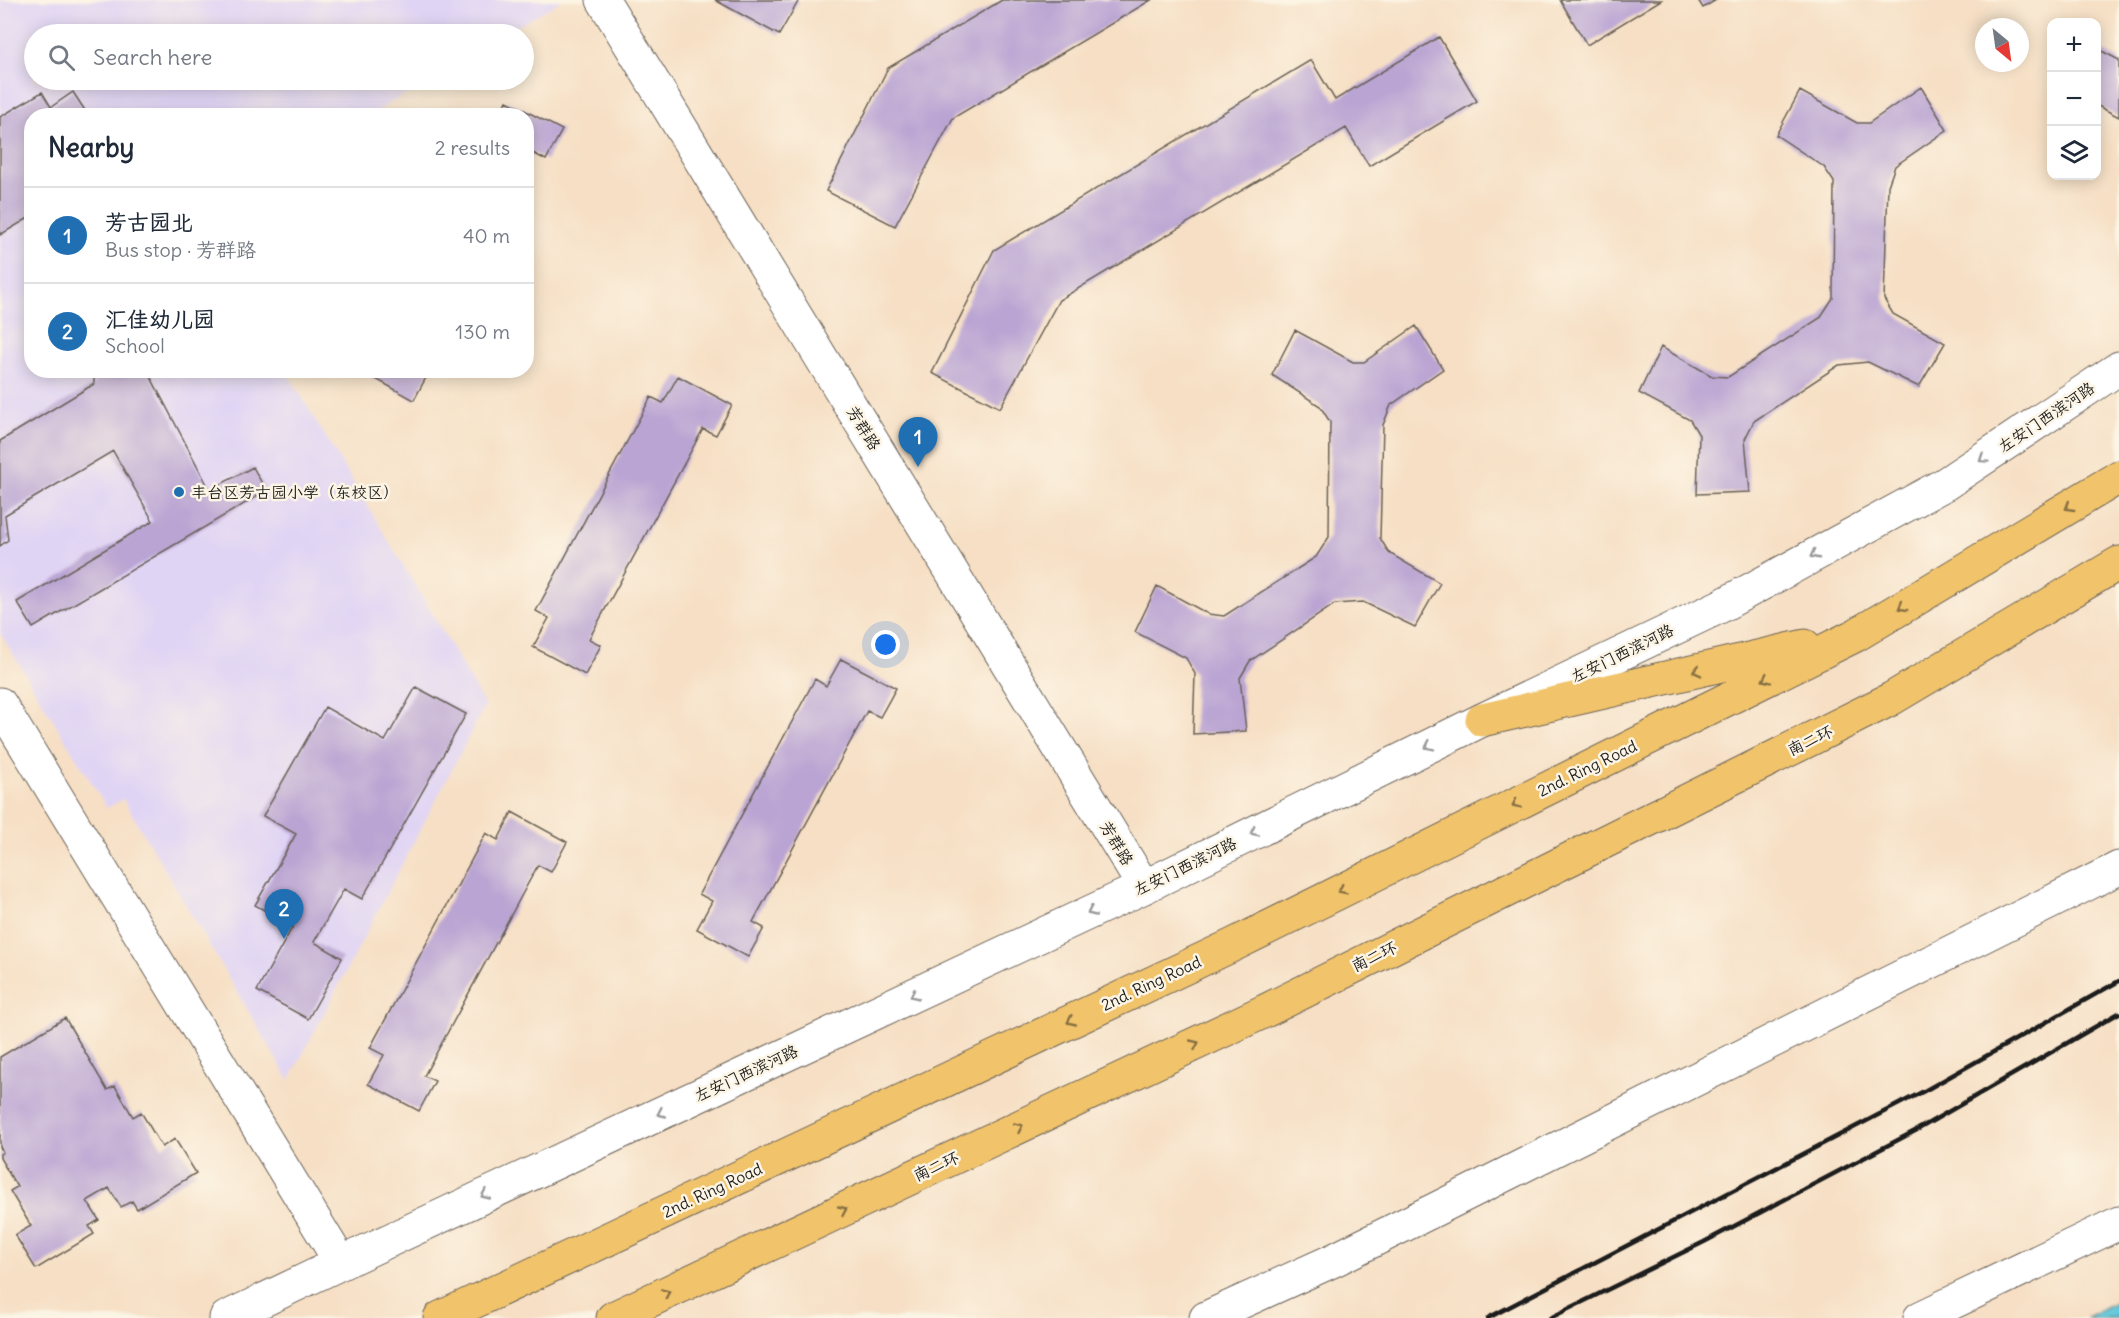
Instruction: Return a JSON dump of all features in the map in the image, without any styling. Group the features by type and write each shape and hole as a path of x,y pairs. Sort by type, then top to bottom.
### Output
{"highway":[{"path":"1482,720 1856,635 2119,477"},
{"name":"南二环","path":"613,1318 1265,1011 1891,699 2119,563"},
{"name":"2nd. Ring Road","path":"416,1318 447,1315 1233,945 1856,635"}],"street":[{"name":"芳群路","path":"603,0 1144,887"},
{"name":"左安门西滨河路","path":"226,1318 1144,887 1482,720 1719,607 1945,484 2119,368"},
{"path":"0,704 341,1263"},
{"path":"1206,1318 1334,1260 2119,868"},
{"path":"1920,1318 2119,1223"}],"shaded area":[{"path":"0,0 562,0 522,24 24,24 24,90 413,90 382,108 24,108 24,378 290,378 432,613 485,706 289,1080 123,799 107,808 0,633"}],"water":[{"path":"2119,1301 2119,1318 2086,1318"}],"building":[{"path":"715,0 799,0 779,35"},
{"path":"1002,0 1151,0 953,118 895,226 826,191 888,68"},
{"path":"1560,0 1661,0 1587,45"},
{"path":"1698,0 1716,0 1703,8"},
{"path":"1439,37 1477,101 1369,166 1346,128 1059,300 1000,408 932,373 994,250 1311,60 1335,100"},
{"path":"2101,51 2119,60 2119,117 2101,108"},
{"path":"1921,87 1947,130 1895,166 1888,186 1884,299 1893,314 1945,343 1919,387 1868,362 1839,365 1754,421 1745,439 1750,492 1697,494 1699,435 1690,420 1639,393 1661,347 1712,376 1728,377 1820,318 1833,298 1834,182 1824,167 1776,135 1800,91 1857,123 1869,123"},
{"path":"42,92 51,107 73,92 83,108 24,108 24,221 0,235 0,117"},
{"path":"507,101 520,108 503,108"},
{"path":"534,115 562,130 546,160 534,154"},
{"path":"1416,326 1443,369 1391,405 1383,425 1380,538 1389,553 1440,583 1415,627 1363,602 1335,604 1250,661 1240,678 1246,731 1193,734 1195,674 1186,658 1135,632 1157,586 1208,614 1224,616 1316,557 1329,537 1330,422 1320,406 1272,375 1295,330 1353,362 1364,362"},
{"path":"678,376 732,405 716,435 703,429 589,639 601,645 585,675 533,647 549,618 536,611 651,397 663,403"},
{"path":"94,378 151,378 210,490 253,467 266,491 33,628 17,602 153,521 113,451 5,515 8,540 0,546 0,441 94,384"},
{"path":"374,378 426,378 414,400"},
{"path":"841,659 896,688 880,717 867,711 753,922 764,928 748,957 697,929 712,901 699,894 815,679 826,686"},
{"path":"416,687 466,714 362,899 344,889 314,942 342,958 308,1019 257,991 293,926 255,905 296,834 263,816 325,707 385,741"},
{"path":"512,812 567,842 551,872 538,865 424,1076 435,1081 419,1111 368,1084 384,1055 370,1048 486,833 498,840"},
{"path":"65,1018 107,1090 115,1086 133,1117 141,1112 162,1147 175,1139 196,1173 137,1209 132,1201 121,1207 109,1188 87,1201 99,1220 89,1226 94,1234 36,1269 15,1235 31,1226 10,1191 17,1187 0,1158 3,1152 0,1147 0,1057"}],"railway":[{"path":"1488,1318 1926,1090 2119,981"},
{"path":"1550,1318 1704,1242 1915,1131 2119,1013"}],"place":[{"name":"芳古园北","path":"918,467"},
{"name":"丰台区芳古园小学（东校区）","path":"179,492"},
{"name":"汇佳幼儿园","path":"284,939"}]}
